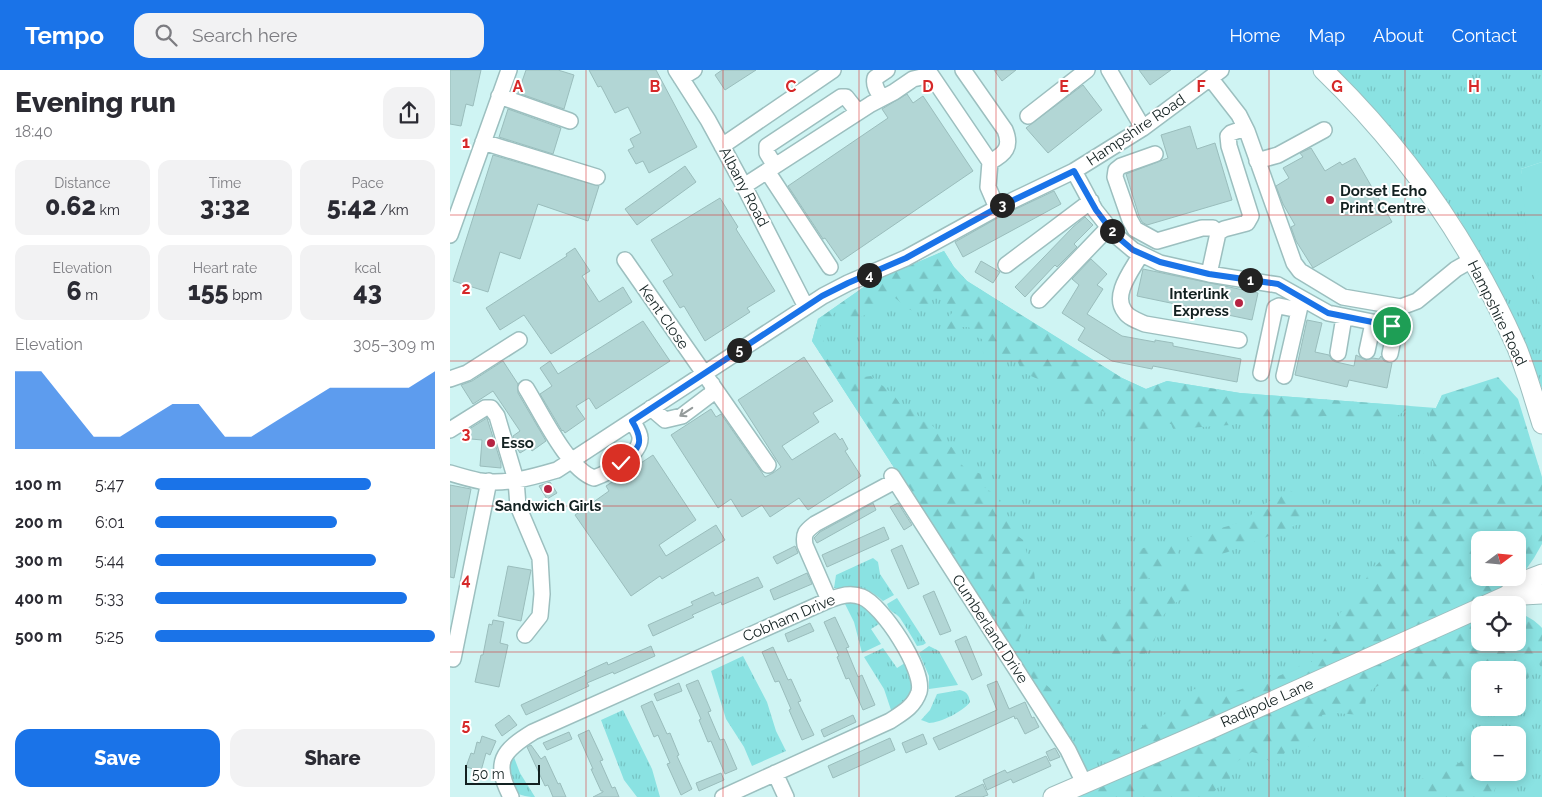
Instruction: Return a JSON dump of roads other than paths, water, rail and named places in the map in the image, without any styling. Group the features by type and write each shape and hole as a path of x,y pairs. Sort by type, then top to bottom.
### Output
{"main road":[{"name":"Hampshire Road","path":"1323,70 1378,127 1425,187 1472,260 1517,350 1542,424"},
{"path":"1506,596 1524,582 1542,573 1542,584"},
{"path":"1506,596 1542,594"},
{"name":"Radipole Lane","path":"1053,797 1206,731 1471,612"}],"street":[{"path":"450,235 509,70"},
{"path":"722,146 833,70"},
{"path":"882,98 874,81 875,78 887,70"},
{"path":"963,70 1005,130 1008,139 1008,146 1004,153 990,162"},
{"path":"1028,116 1087,70"},
{"path":"1109,70 1143,128"},
{"name":"Albany Road","path":"683,73 806,307"},
{"path":"744,186 858,112 913,79 935,73 990,162 988,187 997,208"},
{"path":"1216,74 1245,128 1294,263 1300,271 1343,297 1401,307 1417,301 1456,269 1472,260"},
{"name":"Hampshire Road","path":"806,307 848,283 906,258 997,208 1074,171 1143,128 1216,74"},
{"path":"499,96 570,121"},
{"path":"830,267 771,168 767,146 840,97 846,97 858,112"},
{"path":"1209,274 1218,233 1224,229 1247,223 1250,216 1229,146 1228,136 1245,128"},
{"path":"1257,161 1278,155 1324,130"},
{"path":"483,142 597,177"},
{"path":"1155,154 1116,170 1115,177 1135,229 1157,241 1202,228 1213,228 1218,233"},
{"path":"1074,171 1091,201 1114,234 1133,250 1160,262 1209,274 1278,284 1301,304 1328,313 1394,328 1390,354"},
{"path":"1006,265 1091,201"},
{"path":"1039,300 1109,227"},
{"path":"1141,254 1121,291 1120,301 1124,312 1145,324 1239,340"},
{"name":"Kent Close","path":"625,260 768,465"},
{"path":"1261,373 1275,308 1301,304"},
{"path":"1284,376 1301,304"},
{"path":"450,473 504,482 557,470 651,408 708,379 806,307"},
{"path":"1338,353 1344,317"},
{"path":"1367,351 1372,323"},
{"path":"450,379 468,373 519,340"},
{"path":"651,408 665,420 677,418 711,394 713,389 708,379"},
{"path":"526,388 571,461 588,476 594,478 608,472 631,456 639,445 640,437 632,421"},
{"path":"450,430 485,408 495,411 516,480 518,506 540,558 542,594 540,616 525,635"},
{"name":"Cumberland Drive","path":"829,600 805,545 804,537 806,531 894,479 1068,750 1084,783"},
{"path":"453,659 489,481"},
{"name":"Cobham Drive","path":"511,797 504,784 502,763 505,754 517,742 533,732 829,600 843,595 854,594 874,605 884,616 916,667 919,690 915,702 904,713 890,721 723,797"},
{"path":"775,773 786,797"}],"place":[{"name":"Dorset Echo Print Centre","path":"1330,200"},
{"name":"Interlink Express","path":"1239,303"},
{"name":"Esso","path":"491,443"},
{"name":"Sandwich Girls","path":"548,489"}]}
